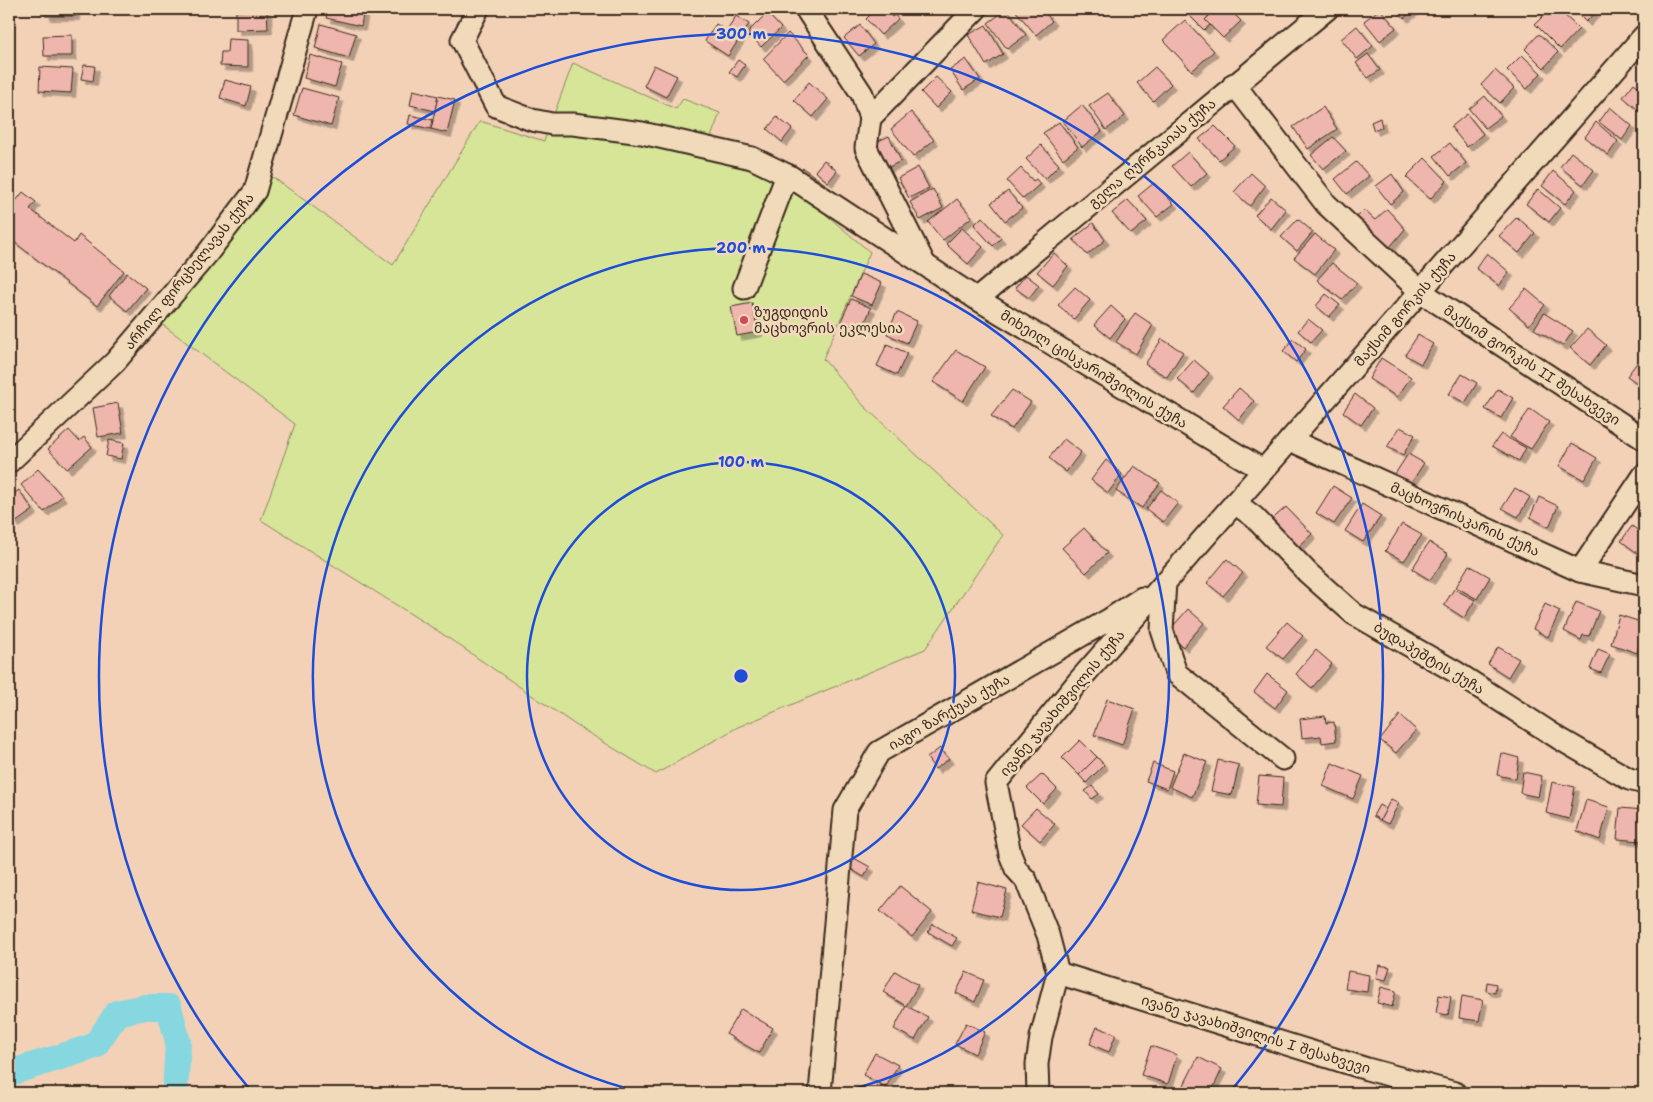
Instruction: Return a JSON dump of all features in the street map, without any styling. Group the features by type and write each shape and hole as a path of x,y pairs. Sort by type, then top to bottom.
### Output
{"street":[{"name":"არჩილ ფირცხელავას ქუჩა","path":"9,462 115,362 207,254 255,192 307,9"},
{"name":"მიხეილ ცისკარიშვილის ქუჩა","path":"478,9 462,40 496,106 532,120 552,124 573,124 642,133 752,158 787,175 977,299 1263,470"},
{"path":"806,9 862,94 870,118 866,148 926,266"},
{"path":"870,118 976,9"},
{"name":"გელა ღურწკაიას ქუჩა","path":"977,299 1234,84 1327,9"},
{"name":"მაქსიმ გორკის ქუჩა","path":"1165,582 1644,36"},
{"name":"მაქსიმ გორკის II შესახვევი","path":"1234,84 1326,204 1420,291 1644,439"},
{"path":"744,288 787,175"},
{"name":"მაცხოვრისკარის ქუჩა","path":"1290,440 1580,572 1644,585"},
{"path":"1580,572 1644,475"},
{"name":"ბუდაპეშტის ქუჩა","path":"1235,503 1254,517 1308,573 1354,614 1454,672 1560,739 1629,779 1644,783"},
{"path":"1165,582 1162,630 1176,673 1283,759"},
{"name":"ივანე ჯავახიშვილის ქუჩა","path":"1058,973 1048,935 1026,880 1016,869 1010,854 996,783 1077,682 1165,582"},
{"name":"იაგო ზარქუას ქუჩა","path":"820,1093 845,810 880,752 1110,619 1165,582"},
{"path":"1038,1093 1037,1064 1040,1037 1058,973"},
{"name":"ივანე ჯავახიშვილის I შესახვევი","path":"1058,973 1367,1069 1454,1093"}],"green space":[{"path":"573,63 676,109 683,99 720,113 705,153 790,184 870,252 823,359 864,406 1003,535 925,649 738,727 656,774 574,724 441,633 261,520 295,424 159,322 259,167 393,265 480,121 544,141"}],"building":[{"path":"46,9 75,9 75,16 46,16"},
{"path":"328,9 364,9 361,26 326,18"},
{"path":"872,9 884,9 892,17 895,15 898,19 881,35 866,19 874,11"},
{"path":"1007,9 1026,35 1007,49 988,23"},
{"path":"1014,9 1042,9 1052,21 1036,35"},
{"path":"1185,9 1211,9 1213,11 1205,20 1210,25 1204,30"},
{"path":"1216,9 1229,9 1241,21 1223,38 1205,20"},
{"path":"1380,9 1396,28 1380,41 1364,21"},
{"path":"1397,9 1416,9 1404,18"},
{"path":"1550,9 1558,9 1579,29 1560,49 1535,24"},
{"path":"1573,9 1598,9 1586,22"},
{"path":"267,10 268,29 236,30 236,11"},
{"path":"767,13 781,28 761,47 748,32"},
{"path":"736,16 749,24 728,56 705,41 716,24 727,31"},
{"path":"1185,20 1214,51 1192,71 1163,40"},
{"path":"321,24 356,34 349,58 315,48"},
{"path":"860,25 874,44 859,56 844,38"},
{"path":"986,25 1003,54 986,65 968,35"},
{"path":"1357,26 1373,46 1357,59 1341,39"},
{"path":"788,33 809,55 783,80 763,59"},
{"path":"1539,34 1558,52 1544,68 1525,49"},
{"path":"72,35 72,56 44,56 43,36"},
{"path":"228,39 248,40 248,67 220,66 221,52 227,52"},
{"path":"1368,54 1380,70 1368,78 1356,63"},
{"path":"310,55 342,64 335,87 304,78"},
{"path":"1522,55 1541,73 1527,89 1507,70"},
{"path":"966,59 980,79 963,90 950,70"},
{"path":"738,60 745,65 737,77 729,72"},
{"path":"84,65 95,66 93,81 81,79"},
{"path":"654,65 677,76 666,97 644,86"},
{"path":"40,67 73,69 71,93 39,91"},
{"path":"1155,67 1171,84 1153,101 1137,83"},
{"path":"1495,70 1514,88 1500,103 1481,85"},
{"path":"936,77 952,92 936,108 921,92"},
{"path":"225,80 251,87 246,106 220,98"},
{"path":"809,82 828,99 813,117 794,100"},
{"path":"1634,83 1644,91 1644,115 1623,97"},
{"path":"302,88 339,98 331,126 294,115"},
{"path":"413,90 438,96 435,111 410,105"},
{"path":"1108,93 1125,116 1106,130 1089,106"},
{"path":"438,96 455,100 447,133 431,129"},
{"path":"1485,96 1501,116 1485,128 1469,109"},
{"path":"1082,105 1102,131 1082,147 1063,121"},
{"path":"1323,107 1337,129 1308,149 1293,127"},
{"path":"1610,107 1632,126 1622,140 1599,122"},
{"path":"911,112 934,140 913,157 891,129"},
{"path":"1467,114 1483,134 1467,147 1451,127"},
{"path":"410,115 433,120 431,129 408,124"},
{"path":"777,117 792,129 782,142 767,129"},
{"path":"1380,118 1382,127 1374,131 1371,122"},
{"path":"1059,122 1078,147 1063,159 1043,133"},
{"path":"1596,122 1618,141 1608,155 1585,137"},
{"path":"1215,126 1235,146 1219,160 1199,139"},
{"path":"889,136 901,161 883,170 870,145"},
{"path":"1333,137 1346,151 1323,169 1311,155"},
{"path":"1450,143 1466,163 1450,176 1434,156"},
{"path":"1041,145 1059,165 1045,179 1026,159"},
{"path":"1188,152 1207,173 1191,187 1172,166"},
{"path":"1571,152 1594,170 1583,185 1560,167"},
{"path":"1425,158 1447,181 1430,199 1406,177"},
{"path":"824,160 837,171 828,182 815,171"},
{"path":"1356,162 1369,176 1347,194 1335,179"},
{"path":"918,167 929,188 909,198 898,178"},
{"path":"803,168 825,184 817,194 796,177"},
{"path":"1021,168 1033,181 1036,179 1040,184 1023,199 1007,181"},
{"path":"1553,171 1576,190 1565,204 1542,186"},
{"path":"1251,173 1265,186 1250,206 1234,192"},
{"path":"1392,174 1404,192 1390,204 1376,186"},
{"path":"1154,183 1174,204 1157,217 1138,196"},
{"path":"933,189 943,208 920,220 910,202"},
{"path":"1538,189 1560,208 1549,222 1526,204"},
{"path":"1008,191 1022,208 1005,221 991,203"},
{"path":"23,192 36,202 30,209 74,243 79,235 124,271 97,306 9,238 9,210"},
{"path":"1271,197 1286,210 1271,229 1255,215"},
{"path":"957,199 972,217 943,240 928,222"},
{"path":"1128,200 1147,221 1131,234 1112,213"},
{"path":"1387,209 1405,229 1390,247 1368,230 1352,222 1364,210 1375,220"},
{"path":"982,217 1001,238 993,246 974,225"},
{"path":"1517,217 1535,233 1519,253 1499,236"},
{"path":"1298,219 1313,232 1297,251 1281,237"},
{"path":"1093,223 1105,240 1087,255 1073,239"},
{"path":"962,228 983,247 968,264 946,244"},
{"path":"1315,234 1334,250 1315,274 1294,258"},
{"path":"1054,253 1068,266 1053,285 1037,272"},
{"path":"1487,253 1509,272 1499,286 1476,268"},
{"path":"1332,263 1357,283 1342,300 1317,280"},
{"path":"127,273 146,288 127,311 109,296"},
{"path":"861,274 882,283 872,305 851,296"},
{"path":"1026,275 1039,285 1029,298 1015,288"},
{"path":"1075,287 1090,300 1074,319 1058,305"},
{"path":"1526,289 1545,305 1529,325 1509,308"},
{"path":"1326,294 1340,305 1329,317 1316,306"},
{"path":"851,299 871,308 862,330 841,321"},
{"name":"ზუგდიდის მაცხოვრის ეკლესია","path":"752,303 758,332 737,336 731,307"},
{"path":"1111,306 1125,319 1110,338 1094,325"},
{"path":"897,312 917,321 907,343 887,334"},
{"path":"1135,313 1153,325 1136,354 1116,342"},
{"path":"1544,313 1573,331 1563,346 1534,329"},
{"path":"1308,319 1322,330 1311,342 1298,331"},
{"path":"1587,329 1606,345 1590,365 1570,348"},
{"path":"1418,335 1433,344 1421,364 1405,355"},
{"path":"1162,339 1183,352 1167,377 1145,364"},
{"path":"1293,339 1306,349 1296,362 1283,351"},
{"path":"887,344 907,353 897,375 877,366"},
{"path":"956,350 985,367 963,401 933,382"},
{"path":"1381,358 1411,377 1397,397 1369,379"},
{"path":"1194,360 1209,373 1194,393 1177,379"},
{"path":"1639,360 1644,364 1644,388 1627,376"},
{"path":"1462,374 1477,383 1465,403 1449,394"},
{"path":"1239,388 1254,401 1239,420 1223,406"},
{"path":"1498,389 1513,398 1501,418 1485,409"},
{"path":"1012,390 1031,402 1012,429 991,416"},
{"path":"1355,394 1373,408 1361,425 1343,412"},
{"path":"118,403 123,433 98,437 93,408"},
{"path":"1530,409 1549,422 1531,449 1510,437"},
{"path":"1400,427 1415,435 1403,455 1387,447"},
{"path":"69,430 79,441 84,437 92,447 67,469 48,449"},
{"path":"1501,434 1526,448 1519,461 1492,446"},
{"path":"1064,439 1081,452 1066,472 1049,458"},
{"path":"109,440 124,443 121,459 106,456"},
{"path":"1572,443 1597,458 1584,480 1559,466"},
{"path":"1408,454 1424,463 1411,483 1395,474"},
{"path":"1106,460 1122,474 1108,493 1091,480"},
{"path":"1134,466 1160,483 1142,508 1116,491"},
{"path":"38,469 62,496 44,512 21,485"},
{"path":"1333,486 1352,498 1334,524 1316,513"},
{"path":"1515,488 1530,497 1518,517 1502,508"},
{"path":"19,490 33,510 15,523 9,514 9,497"},
{"path":"1161,490 1178,503 1163,522 1146,509"},
{"path":"1539,497 1558,506 1549,527 1530,517"},
{"path":"1362,504 1381,516 1363,542 1345,531"},
{"path":"1286,507 1312,534 1295,550 1267,524"},
{"path":"1402,524 1422,535 1404,561 1385,551"},
{"path":"1632,526 1644,535 1644,550 1640,555 1621,541"},
{"path":"1084,528 1107,553 1086,573 1062,548"},
{"path":"1429,542 1448,554 1430,580 1412,569"},
{"path":"1227,559 1243,573 1223,596 1207,583"},
{"path":"1469,565 1490,577 1477,599 1456,587"},
{"path":"1454,589 1475,600 1464,618 1444,605"},
{"path":"1576,602 1599,611 1589,636 1583,635 1581,640 1564,631"},
{"path":"1545,604 1560,611 1548,637 1533,629"},
{"path":"1188,609 1204,623 1183,647 1167,633"},
{"path":"1619,615 1644,623 1637,653 1611,644"},
{"path":"1287,622 1303,636 1283,659 1266,646"},
{"path":"1498,647 1519,659 1508,677 1488,664"},
{"path":"1598,649 1610,654 1601,673 1590,669"},
{"path":"1316,650 1332,664 1312,688 1296,674"},
{"path":"1267,674 1288,690 1275,708 1254,692"},
{"path":"1107,699 1135,709 1122,745 1094,735"},
{"path":"1400,715 1416,730 1396,753 1380,740"},
{"path":"1325,716 1326,723 1334,722 1336,741 1322,743 1321,736 1302,738 1300,719"},
{"path":"1080,740 1097,757 1079,775 1062,758"},
{"path":"940,748 949,759 935,769 927,758"},
{"path":"1184,753 1207,762 1192,797 1170,787"},
{"path":"1501,753 1519,758 1516,779 1497,775"},
{"path":"1097,757 1104,765 1086,783 1079,775"},
{"path":"1218,760 1239,765 1232,795 1211,791"},
{"path":"1153,763 1173,771 1167,789 1146,781"},
{"path":"1332,763 1363,776 1353,799 1323,786"},
{"path":"1523,772 1542,776 1538,797 1520,793"},
{"path":"1042,774 1057,789 1043,804 1027,788"},
{"path":"1259,776 1283,778 1281,807 1256,805"},
{"path":"1552,782 1575,787 1569,819 1546,813"},
{"path":"1092,786 1099,794 1092,799 1085,791"},
{"path":"1391,799 1399,803 1388,824 1380,820"},
{"path":"1586,800 1609,807 1600,840 1577,831"},
{"path":"1379,805 1386,809 1380,820 1373,816"},
{"path":"1036,808 1055,824 1040,841 1021,824"},
{"path":"1620,808 1644,810 1642,841 1617,839"},
{"path":"854,858 870,867 864,877 849,868"},
{"path":"978,882 1007,890 1000,917 971,910"},
{"path":"900,886 932,912 912,937 880,911"},
{"path":"933,924 957,938 952,946 928,932"},
{"path":"1379,965 1390,967 1386,980 1376,978"},
{"path":"895,971 918,985 906,1006 883,992"},
{"path":"1348,971 1369,975 1367,992 1345,989"},
{"path":"966,972 984,980 975,1002 956,993"},
{"path":"1487,982 1496,984 1495,993 1486,991"},
{"path":"1381,987 1396,991 1392,1007 1377,1003"},
{"path":"1439,995 1451,997 1448,1015 1436,1013"},
{"path":"1462,996 1483,1000 1479,1021 1459,1018"},
{"path":"906,1006 928,1017 915,1040 894,1029"},
{"path":"741,1009 773,1028 759,1053 726,1034"},
{"path":"966,1023 985,1032 975,1054 955,1044"},
{"path":"1097,1027 1116,1034 1109,1052 1090,1044"},
{"path":"1151,1046 1177,1055 1168,1084 1141,1075"},
{"path":"875,1053 898,1065 886,1087 863,1075"},
{"path":"1198,1057 1222,1069 1211,1093 1186,1093 1181,1091"}],"waterway":[{"path":"9,1073 95,1046 117,1013 145,1007 169,1007 178,1042 175,1093"}],"place":[{"name":"ზუგდიდის მაცხოვრის ეკლესია","path":"744,320"}]}
